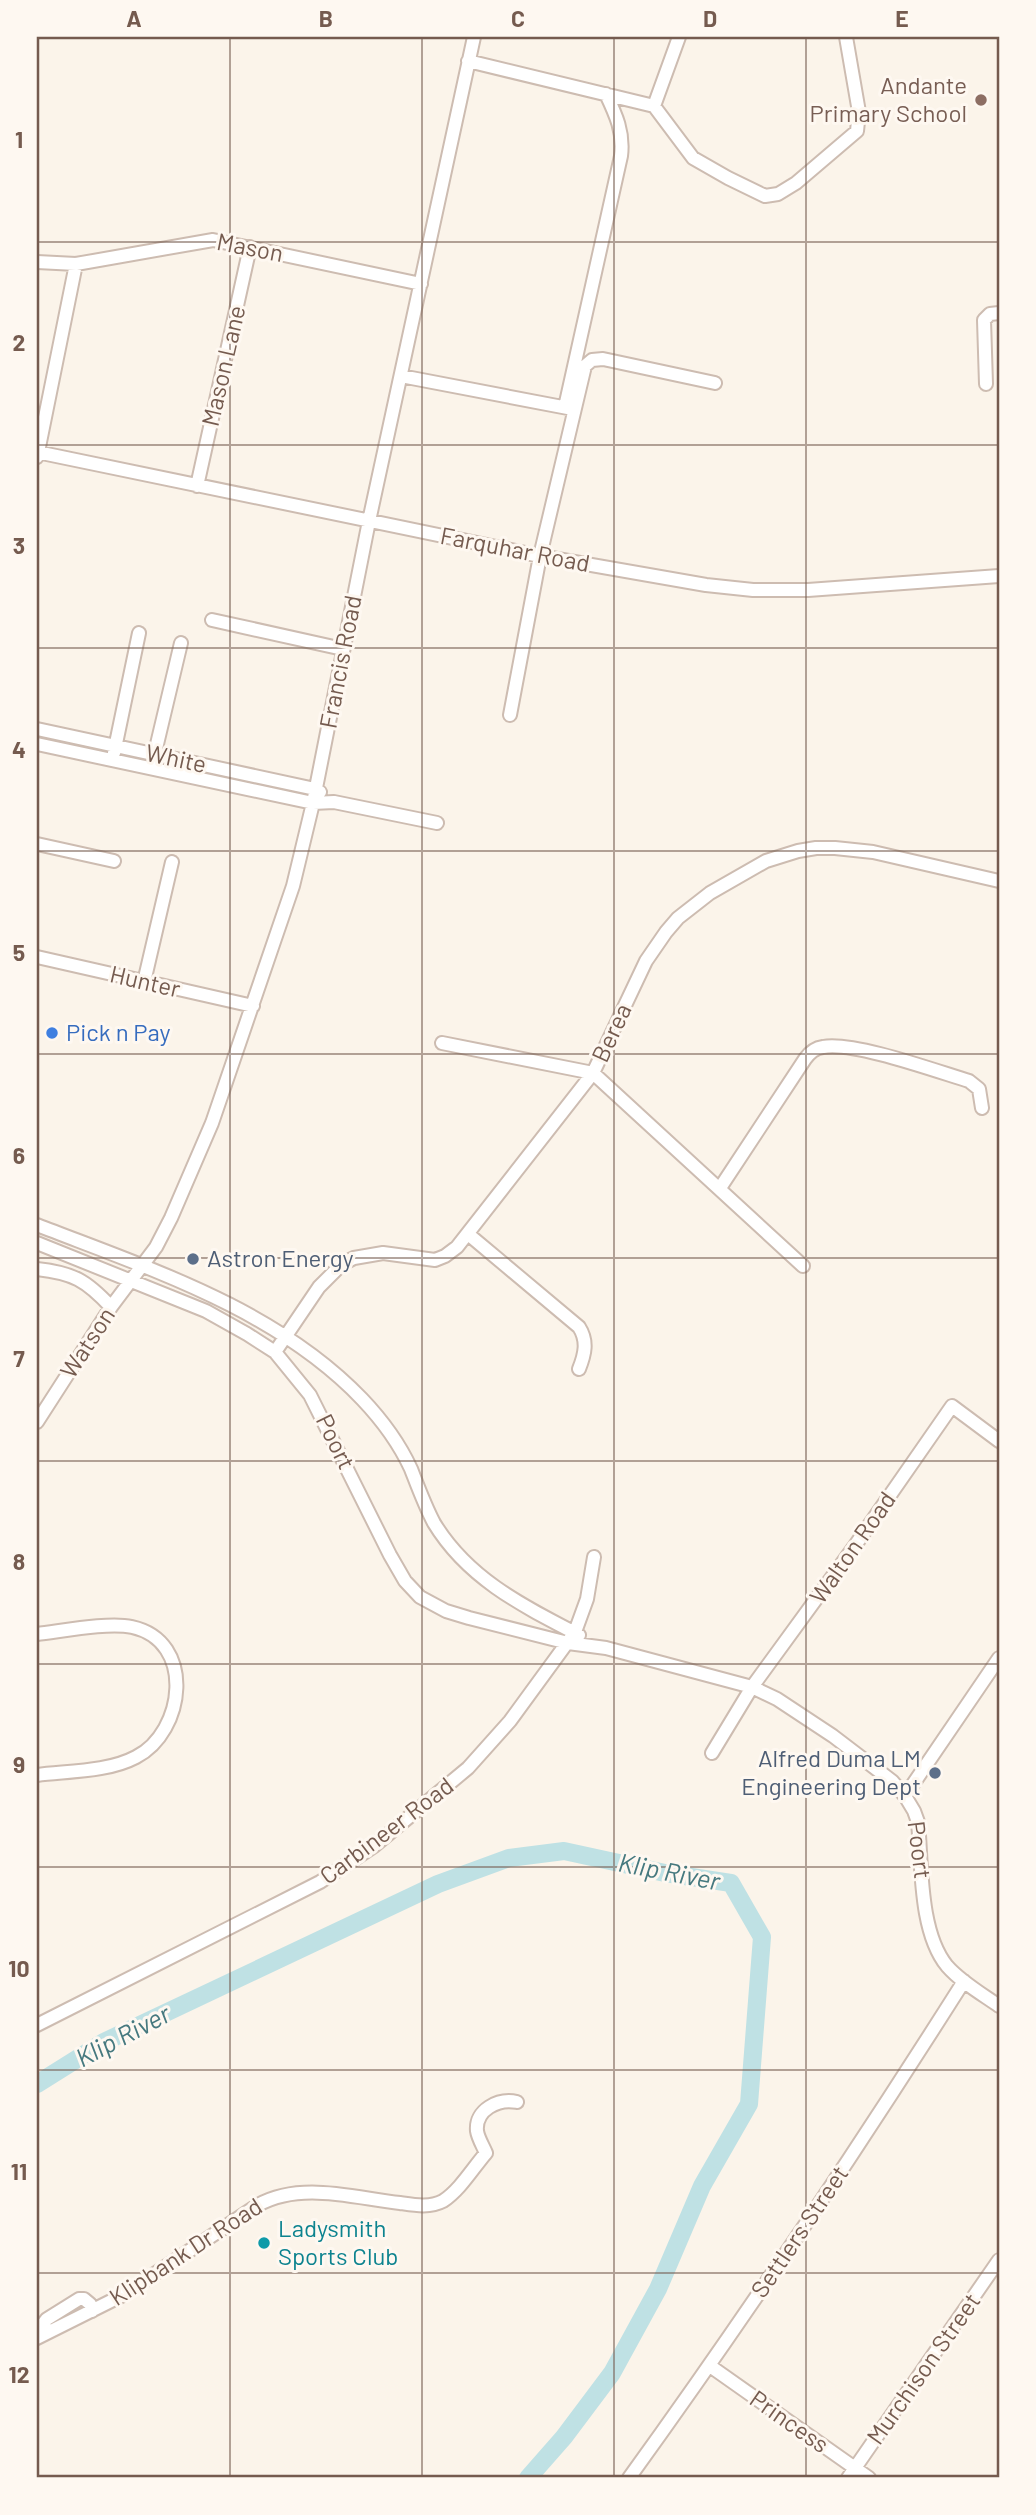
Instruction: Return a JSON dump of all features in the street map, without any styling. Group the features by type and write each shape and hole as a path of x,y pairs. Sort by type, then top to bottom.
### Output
{"street":[{"name":"Francis Road","path":"142,1266 163,1235 212,1123 293,886 474,37"},
{"path":"654,106 679,37"},
{"path":"468,61 654,106 693,158 757,194 769,196 778,194 796,183 857,131 860,120 846,37"},
{"path":"510,715 621,156 619,123 606,94"},
{"name":"Mason","path":"37,262 76,264 207,240 421,284"},
{"name":"Mason Lane","path":"197,486 250,247"},
{"path":"37,454 76,264"},
{"path":"986,384 984,320 990,314 999,313"},
{"path":"569,408 585,366 592,360 603,359 715,383"},
{"path":"401,376 569,408"},
{"name":"Farquhar Road","path":"37,454 540,556 706,585 753,590 808,590 999,576"},
{"path":"212,620 343,649"},
{"path":"113,760 139,633"},
{"path":"151,768 181,643"},
{"name":"White","path":"37,729 154,754 314,796"},
{"name":"White","path":"37,744 151,768 314,796"},
{"path":"314,796 437,823"},
{"path":"37,844 114,861"},
{"name":"Berea","path":"275,1352 319,1287 342,1264 354,1258 383,1253 435,1260 451,1252 468,1234 593,1073 646,961 666,932 678,918 710,893 766,861 798,851 844,848 902,857 999,881"},
{"path":"144,982 172,862"},
{"name":"Hunter","path":"37,957 253,1006"},
{"path":"442,1043 593,1073 803,1266"},
{"path":"720,1188 805,1059 819,1047 832,1046 863,1051 969,1081 979,1089 982,1108"},
{"name":"Poort","path":"37,1225 142,1266 242,1311 286,1336 348,1385 387,1429 410,1467 433,1521 469,1567 516,1603 572,1638"},
{"path":"468,1234 579,1327 585,1345 579,1369"},
{"name":"Poort","path":"37,1243 210,1313 275,1352 301,1382 320,1411 390,1555 411,1590 446,1611 572,1638 752,1688 786,1704 886,1776 915,1811 925,1906 931,1933 943,1961 964,1981 999,2006"},
{"name":"Watson","path":"37,1422 111,1307 142,1266"},
{"path":"37,1269 57,1271 78,1278 111,1307"},
{"name":"Walton Road","path":"712,1753 752,1688 952,1406 999,1441"},
{"name":"Carbineer Road","path":"37,2025 310,1888 355,1861 484,1752 510,1721 572,1638 587,1599 594,1557"},
{"path":"37,1633 120,1626 142,1630 165,1649 173,1661 177,1681 175,1702 169,1721 144,1752 110,1765 37,1774"},
{"path":"905,1796 999,1658"},
{"name":"Settlers Street","path":"629,2478 710,2366 873,2124 964,1981"},
{"name":"Klipbank Dr Road","path":"37,2335 92,2311 149,2280 258,2204 278,2195 317,2192 429,2205 443,2200 486,2153 477,2133 478,2119 489,2107 506,2099 517,2102"},
{"name":"Murchison Street","path":"851,2473 999,2260"},
{"name":"Princess","path":"710,2366 851,2473 869,2478"}],"waterway":[{"name":"Klip River","path":"37,2084 104,2042 438,1884 509,1858 564,1851 665,1873 731,1883 762,1937 749,2104 702,2186 658,2289 612,2373 564,2437 528,2478"}],"place":[{"name":"Andante Primary School","path":"981,100"},
{"name":"Pick n Pay","path":"52,1033"},
{"name":"Astron Energy","path":"193,1259"},
{"name":"Alfred Duma LM Engineering Dept","path":"935,1773"},
{"name":"Ladysmith Sports Club","path":"264,2243"}]}
